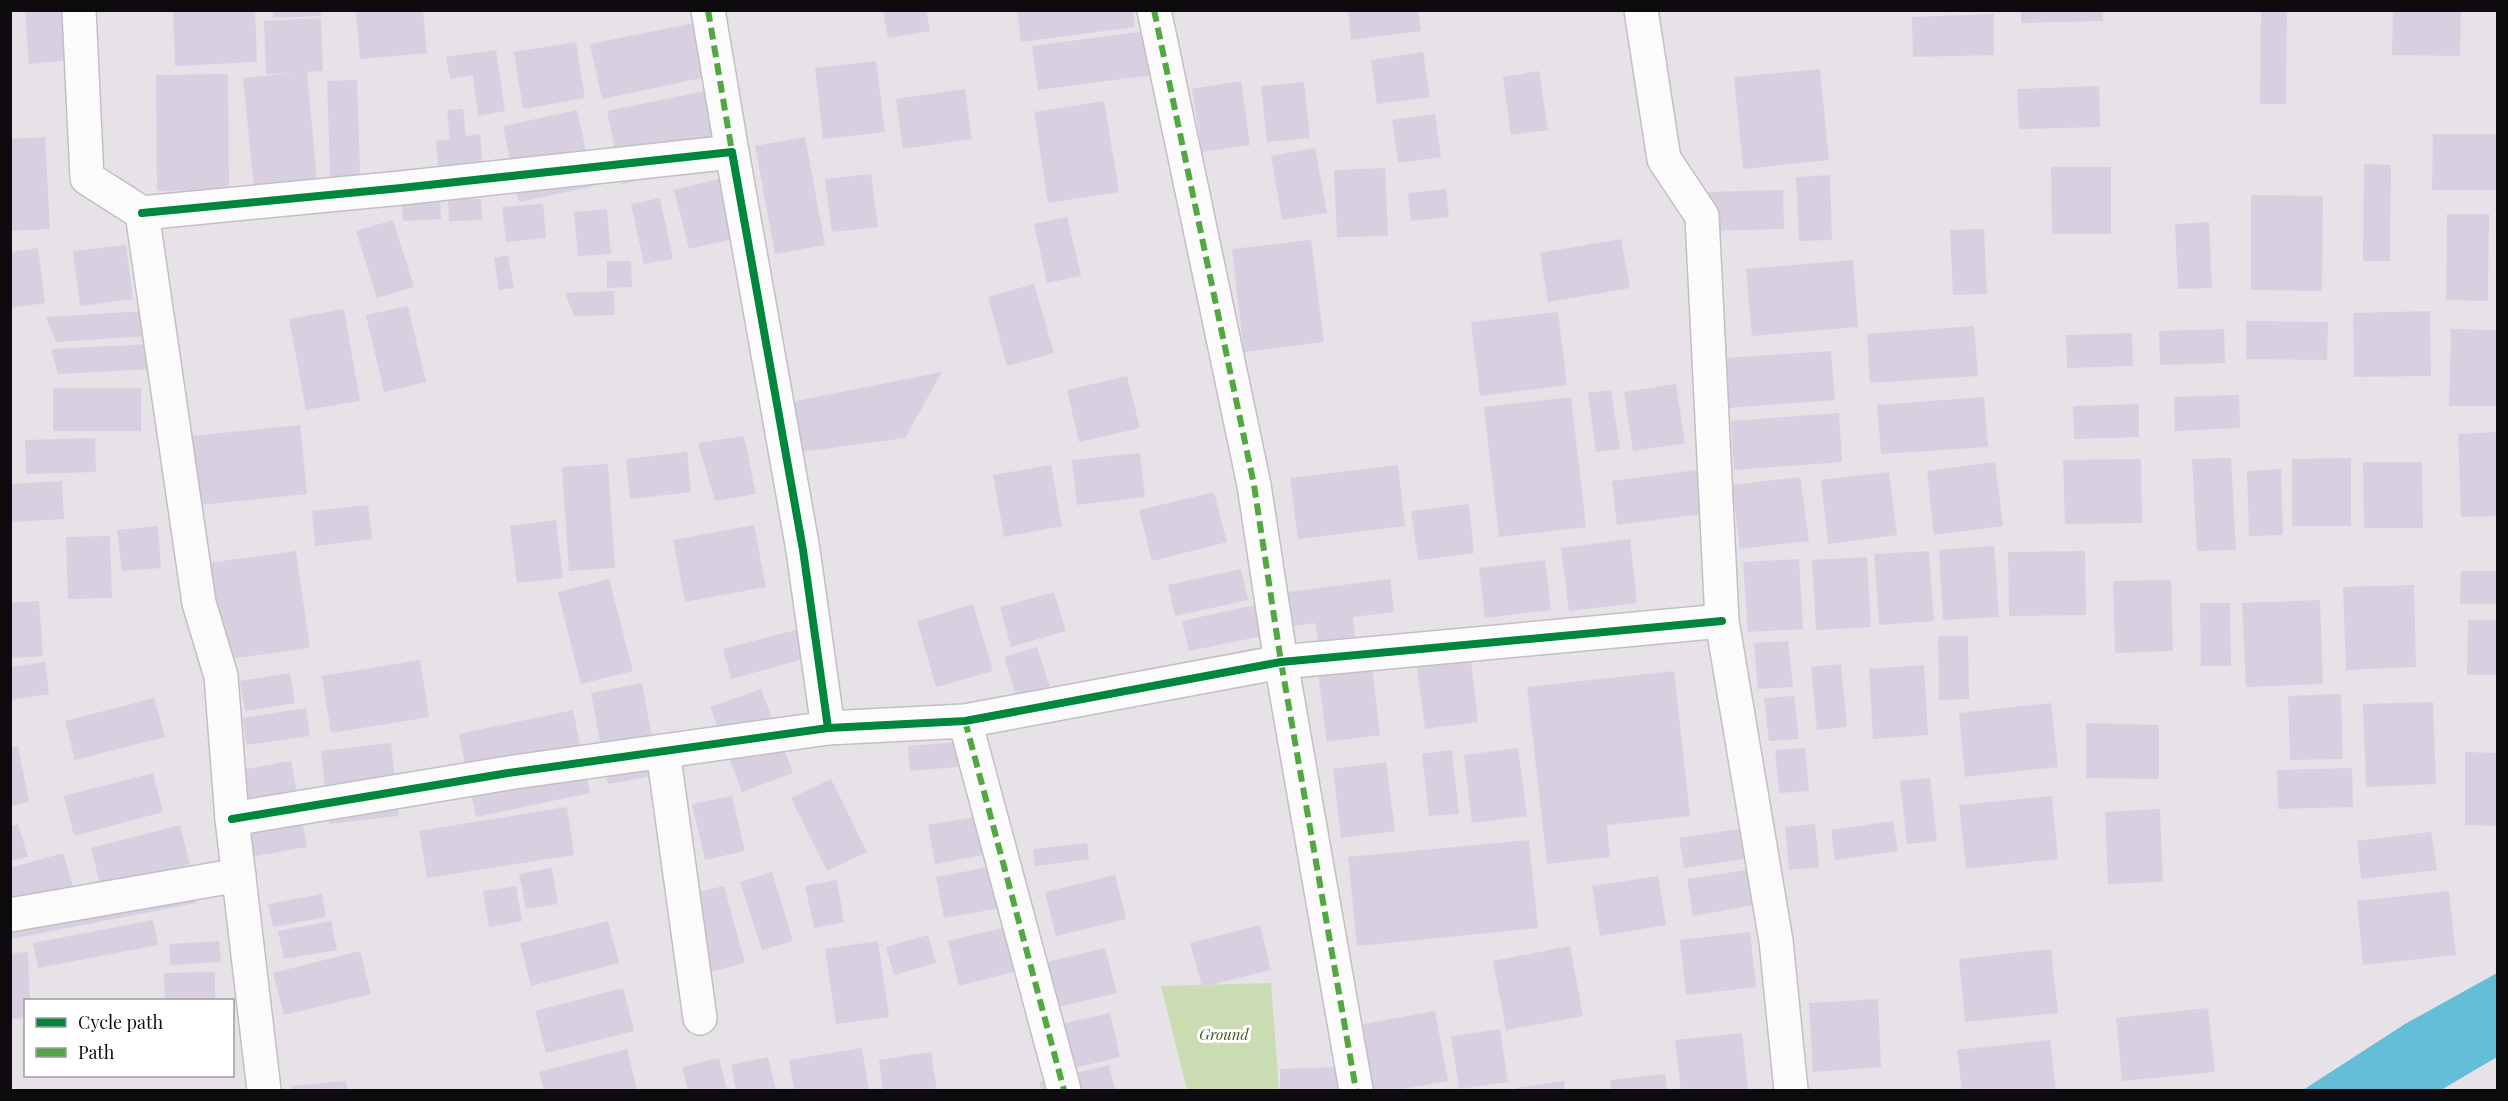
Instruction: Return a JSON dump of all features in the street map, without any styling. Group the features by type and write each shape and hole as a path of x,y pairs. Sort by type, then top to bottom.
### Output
{"street":[{"path":"79,10 87,178 142,213 413,187 732,152"},
{"path":"708,10 803,550 828,728"},
{"path":"1154,10 1254,485 1281,662 1356,1090"},
{"path":"1641,10 1664,159 1702,216 1722,621 1776,940 1791,1090"},
{"path":"142,213 199,603 221,676 232,819 264,1090"},
{"path":"232,819 508,773 828,728 965,721 1281,662 1722,621"},
{"path":"965,721 1064,1090"},
{"path":"663,751 700,1018"},
{"path":"10,915 239,875"}],"green space":[{"name":"Ground","path":"1271,983 1279,1090 1187,1090 1161,986"}],"water":[{"path":"2497,973 2497,1057 2441,1090 2303,1090 2405,1024"}],"building":[{"path":"25,10 70,10 73,60 29,64"},
{"path":"173,10 255,10 257,62 175,66"},
{"path":"273,10 320,10 321,16 273,18"},
{"path":"356,10 423,10 427,53 360,59"},
{"path":"883,10 926,10 930,31 888,38"},
{"path":"1017,10 1133,10 1135,27 1021,42"},
{"path":"1348,10 1418,10 1421,31 1351,40"},
{"path":"2021,10 2103,10 2103,21 2021,23"},
{"path":"2261,10 2287,10 2286,104 2260,104"},
{"path":"2393,10 2461,10 2460,56 2392,55"},
{"path":"1994,14 1994,55 1913,57 1912,17"},
{"path":"321,18 323,71 307,72 319,202 256,208 243,78 293,73 266,74 264,21"},
{"path":"695,23 706,77 602,99 590,44"},
{"path":"1147,31 1152,75 1038,90 1032,46"},
{"path":"576,42 585,98 523,109 514,52"},
{"path":"496,50 505,111 478,116 473,75 450,79 446,57"},
{"path":"1423,52 1430,97 1377,104 1371,60"},
{"path":"876,61 885,132 823,139 815,68"},
{"path":"1820,69 1829,160 1743,169 1734,77"},
{"path":"1539,71 1548,130 1511,135 1503,77"},
{"path":"228,74 229,190 157,191 156,75"},
{"path":"357,80 361,200 331,202 327,81"},
{"path":"1241,81 1250,145 1202,152 1192,89"},
{"path":"1304,82 1310,138 1267,142 1261,86"},
{"path":"2099,86 2100,127 2019,129 2017,89"},
{"path":"715,89 730,161 622,184 607,111"},
{"path":"965,89 972,139 903,149 896,99"},
{"path":"1104,101 1119,192 1048,203 1034,112"},
{"path":"463,109 466,136 480,134 485,191 440,196 441,219 403,221 401,188 440,186 436,141 450,139 447,110"},
{"path":"577,110 594,186 519,202 503,126"},
{"path":"1435,114 1441,157 1398,163 1392,120"},
{"path":"2433,134 2498,134 2498,190 2432,190"},
{"path":"45,137 50,229 10,231 10,139"},
{"path":"805,137 825,245 775,254 755,146"},
{"path":"1315,148 1327,213 1282,220 1271,156"},
{"path":"2364,164 2391,165 2390,261 2363,261"},
{"path":"2051,167 2111,167 2111,234 2052,234"},
{"path":"1385,168 1388,236 1337,237 1334,170"},
{"path":"871,174 878,227 832,232 825,179"},
{"path":"1830,175 1832,240 1799,241 1796,177"},
{"path":"722,178 737,238 689,249 674,190"},
{"path":"1446,189 1449,217 1411,221 1408,193"},
{"path":"1783,190 1784,229 1709,231 1708,192"},
{"path":"2251,195 2323,196 2322,291 2251,290"},
{"path":"660,198 673,259 644,264 631,204"},
{"path":"448,199 481,199 482,220 449,221"},
{"path":"543,204 546,238 506,242 502,207"},
{"path":"607,209 611,254 578,256 574,212"},
{"path":"2447,214 2489,214 2488,301 2446,300"},
{"path":"1067,217 1081,276 1047,283 1034,224"},
{"path":"393,220 414,287 377,298 356,231"},
{"path":"2209,222 2212,288 2178,289 2175,224"},
{"path":"1984,229 1987,294 1953,295 1950,230"},
{"path":"1621,239 1630,288 1548,302 1540,253"},
{"path":"1311,240 1324,342 1244,352 1232,249"},
{"path":"126,245 133,299 80,306 73,251"},
{"path":"38,248 45,303 10,308 10,252"},
{"path":"508,255 514,288 499,290 494,258"},
{"path":"1853,260 1858,327 1752,336 1746,269"},
{"path":"607,261 631,261 632,287 607,288"},
{"path":"1034,284 1054,353 1007,366 988,297"},
{"path":"614,291 615,315 574,316 565,293"},
{"path":"408,306 426,382 384,392 366,315"},
{"path":"344,309 360,401 306,410 289,319"},
{"path":"145,311 147,336 56,342 46,317"},
{"path":"2430,311 2431,376 2354,377 2353,313"},
{"path":"1558,312 1567,385 1480,396 1471,322"},
{"path":"2246,321 2328,322 2327,360 2246,359"},
{"path":"1974,326 1978,376 1870,383 1867,334"},
{"path":"2224,329 2225,363 2160,365 2159,331"},
{"path":"2451,329 2498,330 2498,406 2449,406"},
{"path":"2132,333 2133,366 2067,368 2066,335"},
{"path":"152,344 153,369 58,374 51,349"},
{"path":"1831,351 1835,400 1727,408 1724,358"},
{"path":"942,372 905,438 772,456 791,402"},
{"path":"1127,376 1140,428 1079,442 1067,390"},
{"path":"1676,384 1685,443 1633,451 1624,392"},
{"path":"53,388 141,388 141,431 53,431"},
{"path":"1611,390 1620,449 1596,452 1588,393"},
{"path":"2239,395 2240,428 2175,431 2174,397"},
{"path":"1571,397 1586,527 1499,537 1484,407"},
{"path":"1984,397 1988,447 1881,454 1877,405"},
{"path":"2139,404 2139,437 2074,439 2073,406"},
{"path":"1839,413 1842,462 1734,470 1731,421"},
{"path":"300,425 307,494 199,505 192,436"},
{"path":"2498,432 2498,516 2461,517 2458,434"},
{"path":"744,436 756,494 715,501 698,443"},
{"path":"95,438 96,472 26,474 25,440"},
{"path":"687,452 691,492 630,499 626,459"},
{"path":"1140,453 1145,497 1077,505 1072,460"},
{"path":"2231,458 2236,550 2197,551 2192,459"},
{"path":"2351,458 2351,526 2292,526 2292,459"},
{"path":"2141,459 2142,523 2065,524 2063,460"},
{"path":"1995,462 2003,526 1934,535 1927,471"},
{"path":"2363,462 2422,462 2423,528 2364,528"},
{"path":"608,464 615,568 569,571 562,467"},
{"path":"1051,465 1062,526 1004,537 993,475"},
{"path":"1398,465 1405,526 1298,539 1290,478"},
{"path":"1704,469 1710,513 1617,525 1612,481"},
{"path":"2281,469 2283,535 2249,536 2247,471"},
{"path":"1889,472 1897,535 1828,544 1821,480"},
{"path":"1800,477 1809,541 1740,549 1732,485"},
{"path":"62,481 64,519 10,522 10,484"},
{"path":"1214,492 1227,542 1152,561 1139,510"},
{"path":"1469,504 1474,553 1418,560 1411,511"},
{"path":"368,505 372,539 315,546 312,511"},
{"path":"556,520 563,578 517,583 510,526"},
{"path":"754,525 766,587 685,602 673,540"},
{"path":"158,526 161,568 122,571 117,530"},
{"path":"110,536 112,598 68,599 66,537"},
{"path":"1630,539 1637,603 1569,611 1561,548"},
{"path":"1994,546 1999,617 1943,620 1939,550"},
{"path":"296,551 310,648 213,661 200,564"},
{"path":"1929,551 1934,621 1879,625 1874,554"},
{"path":"2085,551 2086,615 2009,616 2008,552"},
{"path":"1867,557 1871,627 1816,630 1812,560"},
{"path":"1799,559 1803,629 1748,632 1743,562"},
{"path":"1545,560 1551,610 1485,618 1479,568"},
{"path":"1241,569 1248,600 1175,616 1168,585"},
{"path":"2461,571 2498,571 2498,604 2460,604"},
{"path":"609,579 633,671 581,684 558,592"},
{"path":"1390,579 1394,612 1353,617 1356,644 1319,648 1315,623 1292,626 1288,592"},
{"path":"2171,580 2173,651 2115,653 2113,581"},
{"path":"2414,585 2416,667 2346,670 2343,587"},
{"path":"1054,592 1066,631 1011,647 1000,607"},
{"path":"2320,600 2323,684 2246,687 2242,603"},
{"path":"39,601 43,656 10,658 10,603"},
{"path":"2200,603 2230,603 2231,666 2201,666"},
{"path":"973,604 993,671 936,687 917,621"},
{"path":"1255,605 1262,636 1189,651 1182,621"},
{"path":"2468,620 2498,620 2498,675 2467,675"},
{"path":"796,630 804,659 731,679 723,649"},
{"path":"1938,636 1968,636 1969,699 1939,700"},
{"path":"1788,641 1793,687 1758,689 1754,643"},
{"path":"1037,647 1059,716 1026,726 1004,657"},
{"path":"1470,653 1478,722 1425,729 1416,660"},
{"path":"420,660 429,717 331,733 322,676"},
{"path":"45,662 49,694 10,700 10,667"},
{"path":"1841,664 1847,727 1817,730 1811,667"},
{"path":"1924,665 1928,735 1873,739 1869,669"},
{"path":"1372,666 1380,735 1327,742 1318,673"},
{"path":"1674,671 1690,816 1607,825 1610,857 1547,864 1527,687"},
{"path":"290,673 295,703 245,711 240,681"},
{"path":"642,683 659,775 608,784 591,693"},
{"path":"761,689 793,773 742,792 710,707"},
{"path":"2341,694 2343,759 2290,760 2288,696"},
{"path":"1794,696 1799,739 1769,741 1764,698"},
{"path":"154,698 165,737 75,760 65,721"},
{"path":"2433,702 2436,784 2366,787 2363,704"},
{"path":"2051,703 2058,767 1965,777 1959,713"},
{"path":"306,708 310,736 246,745 243,718"},
{"path":"573,710 590,793 476,817 459,734"},
{"path":"2086,723 2159,725 2159,779 2086,778"},
{"path":"982,740 990,764 910,771 908,746"},
{"path":"391,743 399,816 329,824 321,751"},
{"path":"18,746 29,802 10,806 10,748"},
{"path":"1518,748 1527,816 1472,823 1464,755"},
{"path":"1805,748 1809,791 1779,793 1775,750"},
{"path":"1452,750 1459,814 1429,816 1422,754"},
{"path":"2465,752 2498,753 2498,826 2465,825"},
{"path":"291,761 307,847 250,857 234,771"},
{"path":"1386,762 1395,831 1341,838 1333,769"},
{"path":"2352,768 2353,807 2278,809 2277,770"},
{"path":"153,773 163,812 74,836 64,796"},
{"path":"1930,778 1937,841 1907,844 1900,781"},
{"path":"831,779 867,852 827,871 791,798"},
{"path":"732,796 745,851 705,860 692,804"},
{"path":"2052,796 2058,859 1966,869 1959,805"},
{"path":"567,807 574,855 427,878 419,831"},
{"path":"2160,809 2163,882 2108,884 2105,812"},
{"path":"1008,811 1015,849 935,864 928,825"},
{"path":"1893,821 1898,851 1835,860 1831,830"},
{"path":"18,824 28,857 10,861 10,826"},
{"path":"1815,824 1819,867 1789,870 1785,827"},
{"path":"180,825 190,864 101,888 91,848"},
{"path":"1745,828 1749,858 1684,868 1679,838"},
{"path":"2431,832 2437,870 2361,879 2357,841"},
{"path":"1529,840 1538,928 1357,946 1348,857"},
{"path":"1087,843 1089,859 1035,866 1033,849"},
{"path":"63,853 73,886 10,903 10,868"},
{"path":"1016,862 1024,904 944,918 936,877"},
{"path":"552,868 558,904 526,909 519,874"},
{"path":"1753,869 1759,904 1693,916 1687,879"},
{"path":"772,872 793,941 762,950 740,882"},
{"path":"1115,875 1126,919 1056,936 1045,892"},
{"path":"1658,876 1666,925 1600,936 1592,886"},
{"path":"837,880 844,922 814,928 805,886"},
{"path":"516,886 522,921 489,927 483,891"},
{"path":"724,886 745,963 706,973 685,895"},
{"path":"190,888 197,903 10,939 10,919"},
{"path":"2449,891 2456,955 2363,965 2357,901"},
{"path":"322,894 326,917 273,927 268,904"},
{"path":"153,920 158,945 38,968 33,943"},
{"path":"331,921 337,950 284,959 278,931"},
{"path":"608,921 619,963 531,986 520,943"},
{"path":"1018,924 1029,968 959,986 948,941"},
{"path":"1260,925 1271,970 1202,987 1190,943"},
{"path":"1750,932 1756,987 1686,995 1680,940"},
{"path":"928,935 936,963 894,975 886,947"},
{"path":"219,941 221,962 171,965 169,944"},
{"path":"878,941 889,1017 836,1024 825,949"},
{"path":"1570,946 1583,1016 1506,1030 1493,961"},
{"path":"1105,948 1117,993 1046,1010 1035,965"},
{"path":"2051,949 2058,1013 1965,1022 1959,959"},
{"path":"360,951 371,994 284,1015 273,973"},
{"path":"28,952 30,999 24,999 24,1018 10,1019 10,953"},
{"path":"215,972 215,999 165,999 164,973"},
{"path":"623,988 634,1031 546,1053 535,1011"},
{"path":"1878,999 1881,1067 1813,1072 1809,1003"},
{"path":"2208,1008 2215,1072 2122,1081 2116,1018"},
{"path":"1435,1011 1448,1081 1396,1090 1370,1090 1358,1025"},
{"path":"1110,1013 1120,1057 1050,1074 1039,1029"},
{"path":"1500,1029 1508,1082 1459,1089 1451,1036"},
{"path":"1742,1033 1748,1090 1681,1090 1675,1040"},
{"path":"2050,1040 2056,1090 1962,1090 1957,1050"},
{"path":"862,1048 869,1090 794,1090 789,1060"},
{"path":"627,1049 637,1090 544,1090 539,1072"},
{"path":"931,1052 937,1090 883,1090 879,1060"},
{"path":"768,1057 776,1090 736,1090 731,1065"},
{"path":"719,1058 727,1090 688,1090 682,1067"},
{"path":"1109,1065 1115,1090 1041,1090 1039,1082"},
{"path":"1336,1067 1337,1090 1280,1090 1280,1069"},
{"path":"1665,1074 1667,1090 1611,1090 1610,1080"},
{"path":"346,1081 347,1090 291,1090 291,1086"},
{"path":"1564,1081 1565,1090 1515,1090 1515,1088"}],"marked path":[{"path":"708,10 732,152"},
{"path":"1154,10 1254,485 1281,662 1356,1090"},
{"path":"965,721 1064,1090"}],"cycle path":[{"path":"142,213 732,152 803,550 828,728"},
{"path":"232,819 508,773 828,728 965,721 1281,662 1722,621"}]}
